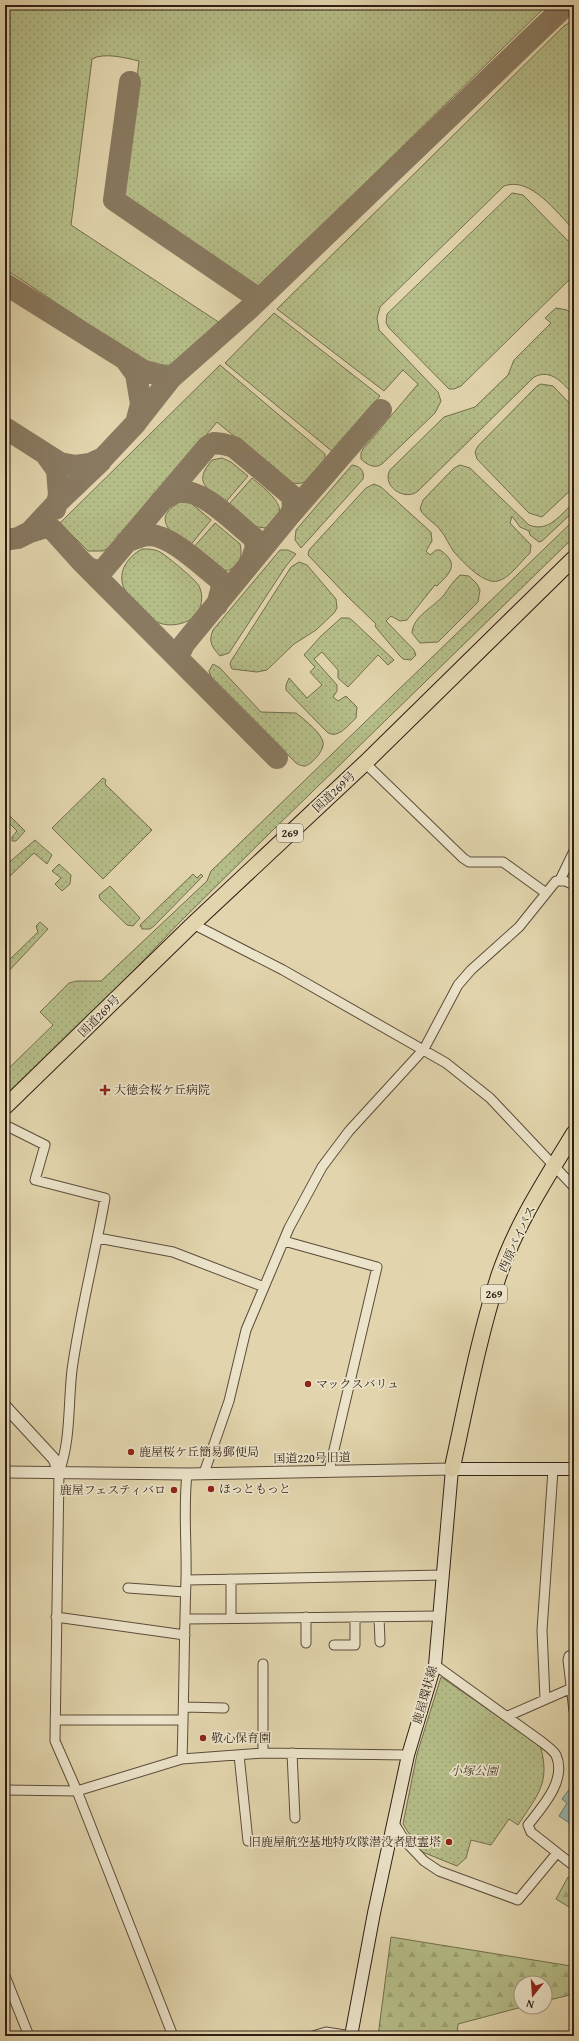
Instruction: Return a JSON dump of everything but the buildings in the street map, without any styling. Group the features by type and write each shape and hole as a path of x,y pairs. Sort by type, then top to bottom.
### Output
{"highway":[{"name":"国道269号","path":"5,1108 193,924 365,763 574,558"},
{"name":"西原バイパス","path":"452,1469 468,1395 498,1277 519,1228 574,1133"}],"main road":[{"path":"452,1469 574,1469"},
{"name":"鹿屋環状線","path":"351,2036 374,1913 408,1755 435,1665 452,1469"}],"street":[{"path":"365,763 463,858 469,862 503,862 546,893"},
{"path":"560,880 574,851"},
{"path":"204,1473 229,1401 246,1330 304,1197 322,1167 349,1131 424,1048 458,985 471,970 519,927 532,913 556,880 574,885"},
{"path":"193,924 283,970 424,1048 446,1063 490,1098 574,1187"},
{"path":"5,1125 45,1145 35,1180 105,1198 78,1331 72,1371 64,1456 58,1472"},
{"path":"98,1238 173,1252 264,1287"},
{"path":"284,1241 377,1267 329,1471"},
{"path":"5,1406 54,1459 58,1472 55,1741 77,1791 173,2036"},
{"name":"国道220号旧道","path":"5,1472 187,1474 452,1469"},
{"path":"545,1699 542,1630 553,1470"},
{"path":"182,1759 185,1707 186,1580 184,1496 187,1474"},
{"path":"186,1580 443,1575"},
{"path":"231,1579 231,1618"},
{"path":"128,1588 185,1592"},
{"path":"185,1619 439,1616"},
{"path":"56,1617 185,1635"},
{"path":"334,1645 355,1645 355,1617"},
{"path":"379,1617 380,1642"},
{"path":"306,1618 306,1643"},
{"path":"570,1656 568,1660 574,1711"},
{"path":"263,1664 263,1753"},
{"path":"435,1665 508,1716 555,1754 559,1767 556,1782 550,1795 528,1825 531,1832 574,1866"},
{"path":"508,1716 572,1688"},
{"path":"185,1707 224,1708"},
{"path":"55,1720 184,1720"},
{"path":"5,1790 77,1791 182,1759 263,1753 408,1755"},
{"path":"292,1753 295,1818"},
{"path":"240,1755 248,1841"},
{"path":"394,1822 405,1841 424,1862 439,1871 518,1900 557,1852"},
{"path":"5,1976 29,2036"},
{"path":"313,2036 326,2032 351,2036"}],"green space":[{"path":"5,5 547,5 257,289 122,201 139,61 109,56 92,59 71,225 220,323 220,325 183,360 178,363 162,365 141,359 5,269"},
{"path":"574,20 574,230 552,206 534,191 524,186 514,184 504,186 380,307 377,318 379,330 438,392 441,401 435,413 382,464 377,466 368,465 361,459 363,449 418,384 403,370 384,391 277,309 564,26"},
{"path":"512,193 523,195 574,247 574,275 461,386 454,389 449,389 389,328 386,323 387,314"},
{"path":"556,308 567,310 574,317 574,395 557,378 546,374 534,377 418,491 407,495 396,491 391,487 388,476 390,470 444,417 475,407 508,375 514,360 551,323 545,318"},
{"path":"274,313 380,396 333,452 225,363"},
{"path":"220,365 325,454 325,462 310,479 301,483 289,482 217,422 115,544 103,551 88,551 60,523"},
{"path":"541,384 553,386 574,408 574,487 542,517 529,513 477,459 475,452 478,446 537,386"},
{"path":"222,458 231,462 248,476 225,503 204,484 203,479 203,474 212,460"},
{"path":"352,465 357,466 363,471 363,479 301,548 295,540 296,530"},
{"path":"460,465 470,468 529,525 536,527 549,524 559,517 574,502 574,511 542,541 539,542 530,535 529,531 520,527 512,516 510,523 531,545 530,553 507,576 498,581 486,580 468,567 454,552 439,528 420,509 423,500 454,468"},
{"path":"252,478 271,495 279,509 279,515 275,522 265,528 252,526 230,506 230,503"},
{"path":"374,484 381,487 431,532 432,541 426,551 430,555 436,550 440,550 450,560 451,564 449,573 437,586 435,585 407,620 400,621 391,616 386,621 414,650 416,655 411,660 403,659 400,656 375,626 376,624 308,555 309,550 366,488"},
{"path":"180,502 191,503 211,520 189,547 171,531 165,520 166,514 171,508"},
{"path":"574,520 574,537 178,924 63,1045 11,1093 5,1088 5,1072 53,1025 40,1012 69,983 77,981 101,981 207,881 211,871"},
{"path":"215,523 240,544 240,560 230,570 219,572 192,549"},
{"path":"142,549 151,549 160,552 181,568 197,583 201,590 202,598 197,614 190,620 173,625 156,622 151,619 127,594 122,579 124,567 127,561"},
{"path":"280,550 288,550 296,554 286,566 229,653 220,656 215,650 211,641 213,630"},
{"path":"299,562 307,565 336,599 337,608 334,613 316,630 294,644 267,670 257,672 232,669 230,664 231,661 291,567"},
{"path":"460,575 469,576 477,584 480,590 478,602 438,642 420,643 412,633 413,627 420,617 444,595"},
{"path":"341,618 349,618 353,621 394,660 388,665 378,655 348,687 338,678 338,670 322,652 314,659 337,685 337,691 333,697 338,701 346,696 357,707 356,718 343,731 331,734 327,732 286,690 286,685 289,678 307,698 322,685 310,672 315,667 304,655 321,636"},
{"path":"213,664 220,668 261,712 296,713 310,724 320,735 323,742 320,753 314,760 305,766 296,763 211,677 209,671"},
{"path":"103,778 106,780 105,784 152,830 103,879 52,828"},
{"path":"5,811 25,831 16,841 12,841 12,837 17,831 5,819"},
{"path":"35,840 52,855 47,864 34,853 9,877 5,871 5,866"},
{"path":"59,864 71,875 70,884 62,891 55,884 61,878 52,871"},
{"path":"193,874 197,878 201,874 203,876 154,926 150,929 142,929 140,925"},
{"path":"110,886 140,918 133,926 127,925 100,899 99,895"},
{"path":"40,922 48,929 5,975 5,964 38,932 36,926"},
{"name":"小塚公園","path":"441,1677 540,1745 544,1769 541,1788 518,1825 509,1819 491,1845 471,1840 466,1858 457,1866 420,1851 403,1824 417,1754"},
{"path":"568,1877 574,1881 574,1910 556,1899"},
{"path":"391,1937 571,1966 574,1961 574,1994 553,1999 553,1975 513,1975 513,2009 458,2024 457,2036 378,2036"}],"water":[{"path":"571,1787 574,1789 574,1826 559,1816 567,1803 562,1799"}],"taxiway":[{"path":"5,284 144,371 171,378 250,308 566,5"},
{"path":"130,82 114,200 259,299"},
{"path":"5,428 60,463 75,466 90,464 103,458 136,423 141,404 136,374 125,359"},
{"path":"138,420 171,378"},
{"path":"290,515 381,410"},
{"path":"88,568 98,571 103,570 208,446 214,443 234,447 292,496 293,508 290,515 184,644 179,655 181,661"},
{"path":"5,540 18,538 30,532 57,503 59,495 57,470 47,456"},
{"path":"55,509 57,503 101,461"},
{"path":"161,501 178,492 187,492 208,501 254,538 256,547 251,562"},
{"path":"30,532 46,527 53,530 80,560 277,758"},
{"path":"126,542 141,536 150,535 168,540 177,546 219,579 222,587 217,605"}],"place":[{"name":"大徳会桜ケ丘病院","path":"105,1090"},
{"name":"マックスバリュ","path":"308,1384"},
{"name":"鹿屋桜ケ丘簡易郵便局","path":"131,1452"},
{"name":"ほっともっと","path":"211,1489"},
{"name":"鹿屋フェスティバロ","path":"174,1490"},
{"name":"敬心保育園","path":"203,1738"},
{"name":"旧鹿屋航空基地特攻隊潜没者慰霊塔","path":"449,1842"}]}
